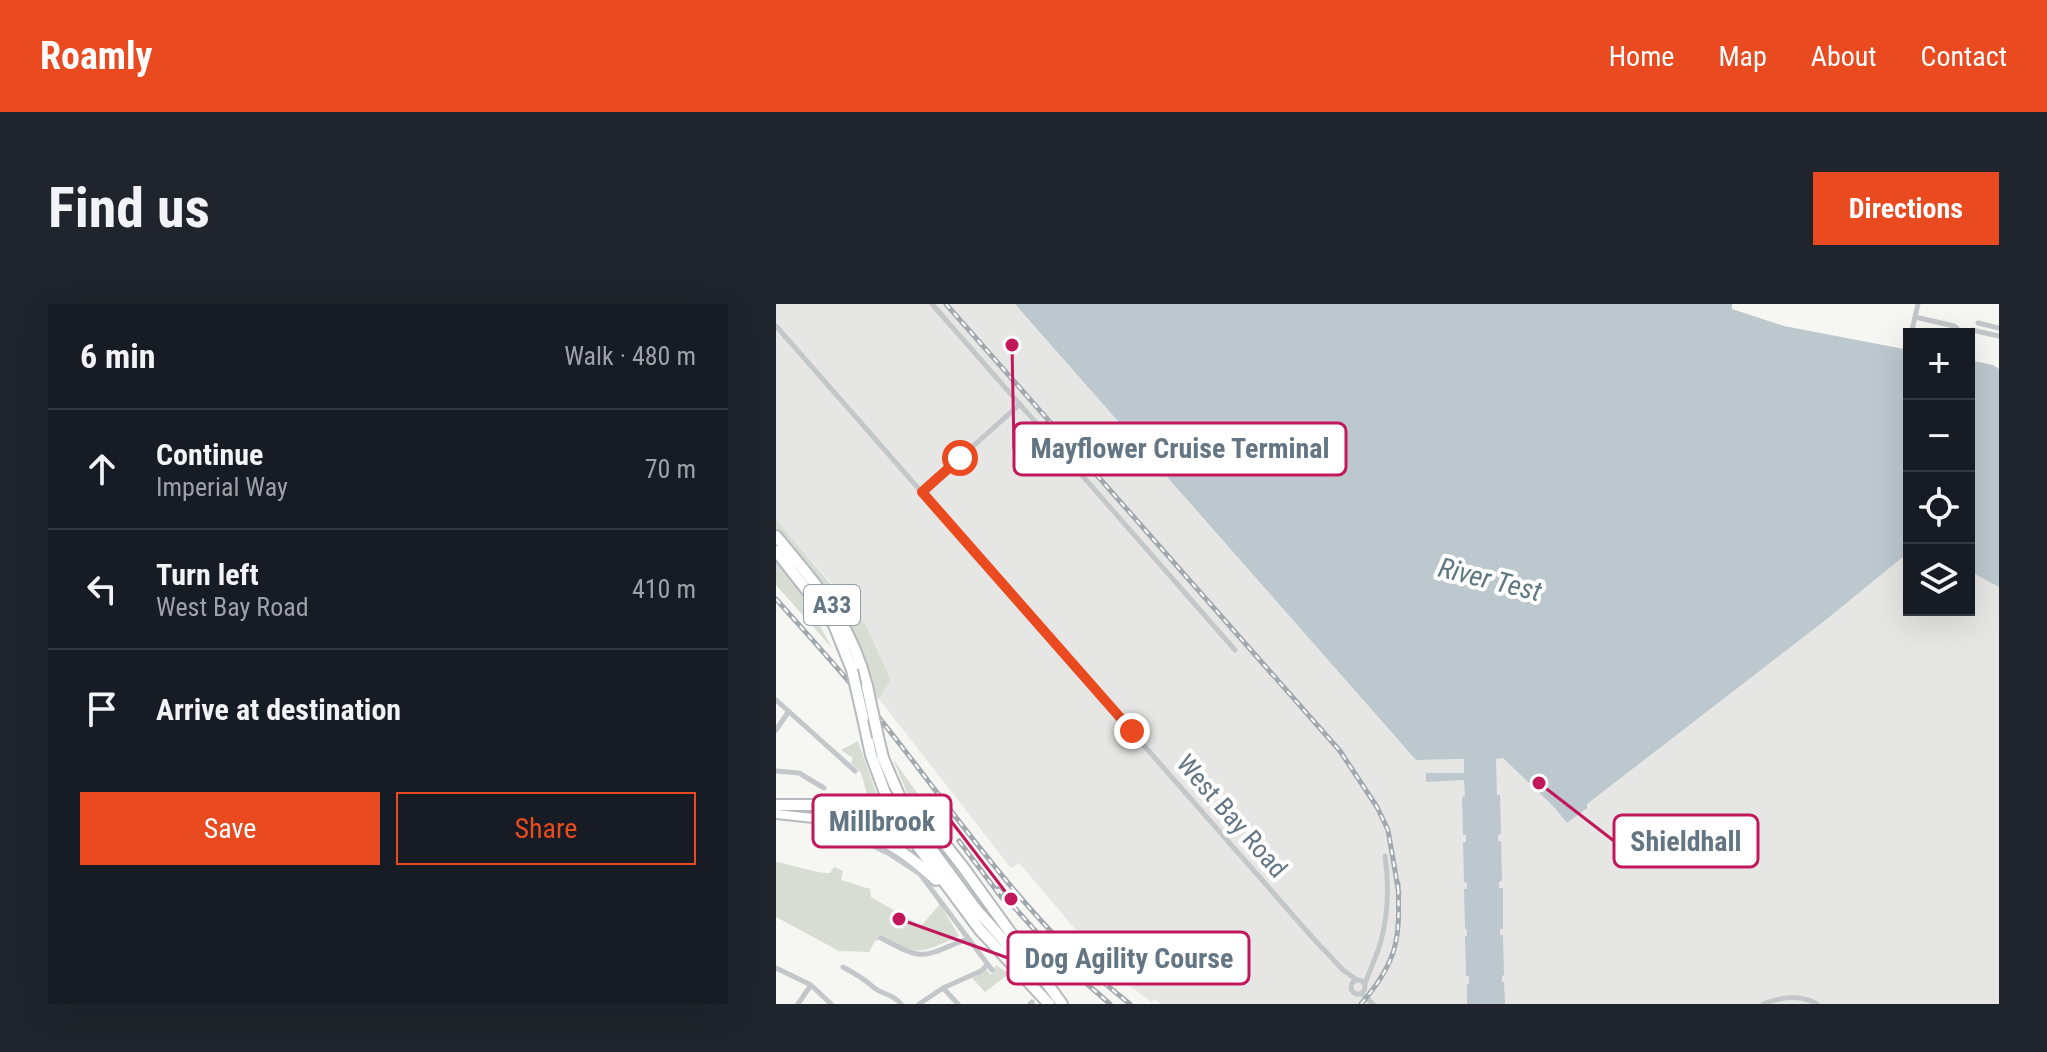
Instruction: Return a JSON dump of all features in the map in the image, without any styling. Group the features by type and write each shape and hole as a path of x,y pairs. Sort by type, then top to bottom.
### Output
{"highway":[{"name":"A33","path":"776,536 842,619 855,646 867,686 883,758 901,800 927,843 991,927 1062,1004"},
{"name":"A33","path":"776,551 834,625 852,670 871,755 885,793 908,833 1004,958 1049,1004"},
{"path":"776,805 871,805 897,811 924,826 945,844 963,867 1062,1004"},
{"path":"835,824 863,830 894,847 926,870 960,904"}],"street":[{"path":"932,304 1235,650"},
{"path":"1912,328 1917,306"},
{"path":"1915,317 1957,328"},
{"path":"1978,323 1999,328"},
{"name":"West Bay Road","path":"776,326 1343,970 1351,985"},
{"path":"1975,331 1999,336"},
{"path":"922,492 1020,404"},
{"path":"776,700 848,760 855,771"},
{"path":"776,730 789,711"},
{"path":"776,771 799,773 814,785 824,788"},
{"path":"776,814 835,824 920,874 983,957 989,968 943,988 919,1004"},
{"path":"1362,993 1354,994 1351,985 1360,981 1369,969 1381,942 1387,884 1385,856"},
{"path":"881,938 911,954 923,956 967,939"},
{"path":"843,967 868,981 875,989 895,997 901,1004"},
{"path":"776,968 811,985 831,1004"},
{"name":"West Bay Road","path":"1343,970 1360,981"},
{"path":"1360,981 1362,993 1373,1004"},
{"path":"798,1004 811,985"},
{"path":"943,988 958,1004"},
{"path":"1763,1004 1776,999 1800,997 1817,1004"}],"shaded area":[{"path":"776,304 1015,304 1416,760 1464,759 1496,773 1496,759 1503,758 1567,823 1586,804 1903,557 1903,616 1975,616 1975,574 1999,587 1999,1004 1161,1004 1154,999 1151,1002 1110,970 1019,863 1011,868 879,699 891,680 851,606 776,519"},
{"path":"776,519 866,626 891,680 879,699 873,693 868,670 850,624 826,588 776,528"},
{"path":"776,562 802,593 832,648 776,585"},
{"path":"858,741 877,795 867,794 861,773 851,763 853,758 841,750"},
{"path":"893,759 944,831 914,810"},
{"path":"808,807 857,807 886,812 914,856 839,819 814,814"},
{"path":"928,835 944,848 1019,952 966,890"},
{"path":"776,862 825,873 830,873 834,867 843,871 841,880 870,889 871,897 921,926 940,904 959,936 921,950 881,939 875,941 869,952 839,951 776,917"},
{"path":"996,965 1014,977 1011,981 1006,976 985,992 972,978 986,969 991,975"}],"water":[{"name":"River Test","path":"1015,304 1732,304 1732,309 1784,326 1903,349 1903,557 1587,804 1587,808 1567,823 1503,758 1496,759 1497,795 1500,795 1501,834 1498,841 1501,841 1502,881 1499,888 1503,888 1503,929 1500,929 1500,935 1503,935 1505,1004 1467,1004 1464,780 1426,782 1426,773 1464,773 1464,759 1416,760"},
{"path":"1975,361 1999,369 1999,587 1975,574"}],"railway":[{"path":"946,304 1340,751 1377,807 1388,830 1399,894"},
{"path":"776,599 875,712 1030,909 1130,1004"},
{"path":"959,841 1002,898"},
{"path":"1361,1004 1383,974 1394,948 1398,883"},
{"path":"998,889 1057,955"},
{"path":"1047,949 1110,1004"}],"place":[{"name":"Mayflower Cruise Terminal","path":"1012,345"},
{"name":"Shieldhall","path":"1539,783"},
{"name":"Millbrook","path":"1011,899"},
{"name":"Dog Agility Course","path":"899,919"}],"route":[{"path":"960,458 922,492 1132,731"}]}
